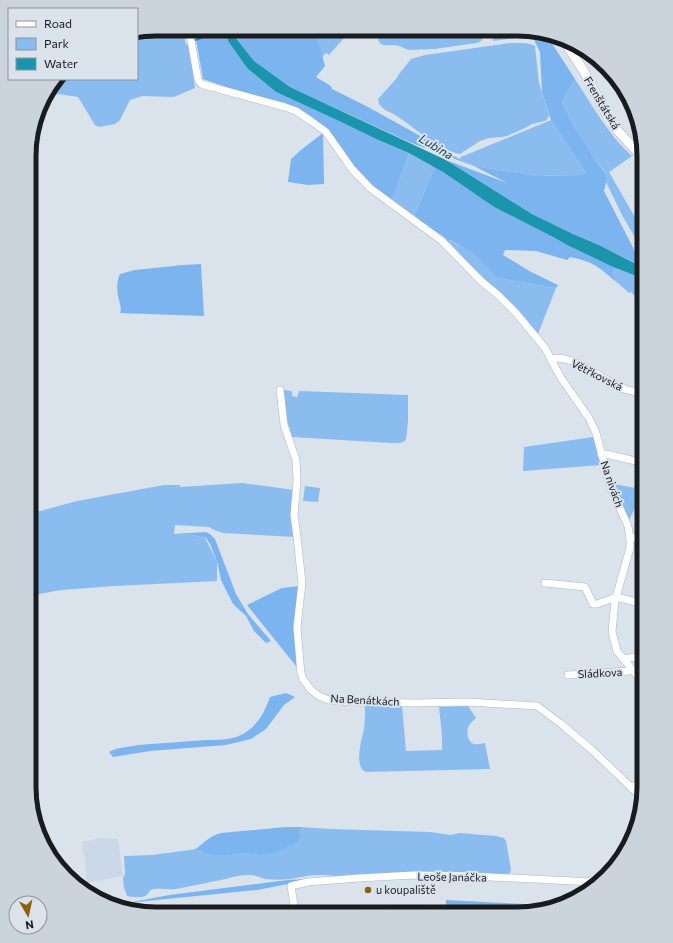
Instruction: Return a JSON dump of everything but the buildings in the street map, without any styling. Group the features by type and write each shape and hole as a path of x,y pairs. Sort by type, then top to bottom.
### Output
{"main road":[{"name":"Frenštátská","path":"568,48 610,121 637,151"}],"street":[{"name":"Na nivách","path":"191,36 198,80 201,84 296,111 326,132 352,169 370,188 442,241 481,281 516,312 545,348 561,378 589,418 596,434 612,489 628,526 630,548 616,597 612,632 617,651 637,676"},
{"name":"Větřkovská","path":"551,360 554,358 568,360 586,367 622,388 637,392"},
{"name":"Na Benátkách","path":"280,390 284,425 296,460 297,480 294,515 298,537 302,583 298,627 299,656 303,679 311,690 319,696 329,700 349,702 467,702 537,706 592,750 637,795"},
{"path":"602,454 637,461"},
{"path":"630,538 637,537"},
{"path":"545,583 586,587 593,604 616,597 637,602"},
{"name":"Sládkova","path":"623,659 637,657"},
{"name":"Sládkova","path":"568,675 629,671 631,669"},
{"path":"631,788 633,786 637,786"},
{"name":"Leoše Janáčka","path":"295,907 291,886 308,882 414,876 470,876 590,882"}],"shaded area":[{"path":"195,36 227,36 228,41 247,68 276,92 409,153 392,201 371,186 316,122 203,79"},
{"path":"317,36 325,66 316,77 331,86 332,89 368,107 474,166 409,142 290,87 254,61 235,37"},
{"path":"533,38 545,39 553,45 575,79 562,102 575,128 595,160 606,174 607,179 604,191 637,255 637,264 532,214 446,160 507,183 474,166 538,176 582,175 586,173 551,120 542,92 540,52"},
{"path":"323,133 324,184 308,185 288,182 291,159"},
{"path":"435,167 494,207 613,267 613,275 619,284 599,268 587,261 570,257 567,260 536,251 505,250 503,255 531,272 558,285 556,288 497,278 474,254 450,240 449,242 414,216"},
{"path":"201,264 204,316 120,313 121,308 117,287 120,274 135,270"},
{"path":"206,532 215,539 236,594 248,614 271,641 266,643 254,631 246,616 233,604 221,580 217,561 206,538 188,534 173,534"},
{"path":"300,586 296,666 247,605 282,588"},
{"path":"286,693 295,697 284,705 266,729 251,739 226,745 150,751 113,757 109,752 120,748 138,745 222,740 239,736 255,725 259,720 270,697"},
{"path":"301,827 298,840 292,845 269,854 260,855 245,853 224,856 207,854 200,850 194,850 209,838 221,833"},
{"path":"101,838 118,839 123,876 87,883 86,860 83,853 82,842"},
{"path":"308,879 257,890 127,903 169,895 288,880"},
{"path":"446,900 525,904 526,906 466,907 446,906"},
{"path":"416,904 446,907 319,907"}],"green space":[{"path":"184,36 186,44 190,47 195,88 174,97 142,96 130,100 120,120 115,124 99,127 95,125 78,97 59,94 52,96 64,80 138,80 138,37"},
{"path":"317,36 346,36 329,55 326,53 322,57"},
{"path":"485,36 481,41 477,43 435,49 408,50 396,45 383,45 380,43 378,37"},
{"path":"492,36 520,36 516,38 493,41"},
{"path":"510,43 526,43 535,46 539,83 549,115 545,121 532,124 507,136 489,138 480,141 460,154 451,152 435,144 379,104 378,99 411,59 425,55"},
{"path":"575,79 608,130 632,156 609,172 637,221 637,241 622,215 606,182 606,173 594,159 584,143 562,102"},
{"path":"551,120 586,173 582,175 538,176 474,166 459,159 461,157"},
{"path":"409,153 435,167 414,216 392,201"},
{"path":"449,240 474,254 497,278 556,288 538,334 518,311 465,260 449,242"},
{"path":"613,267 637,276 637,298 631,292 629,293 619,284 613,275"},
{"path":"282,390 292,391 292,396 297,397 299,391 408,395 408,422 406,439 402,442 391,443 292,437 285,414"},
{"path":"593,437 601,465 523,471 524,447"},
{"path":"242,483 294,490 295,537 223,533 209,527 175,525 174,534 188,534 205,538 217,561 217,581 61,590 36,595 36,512 77,501 164,485 180,485 180,487"},
{"path":"614,484 637,488 637,504 629,520"},
{"path":"305,486 320,488 318,502 303,501"},
{"path":"365,706 386,706 394,708 402,706 406,751 442,750 439,707 468,706 476,718 467,730 468,738 473,744 485,743 490,769 366,772 362,769 359,759"},
{"path":"301,827 430,832 451,835 459,833 496,836 504,838 506,841 511,869 510,873 506,876 338,877 331,875 320,875 278,880 265,879 253,875 244,875 176,889 152,889 145,896 139,897 127,896 124,888 124,856 152,855 197,849 203,853 224,856 245,853 260,855 300,835"}],"water":[{"path":"227,36 235,36 254,61 290,87 446,160 532,214 637,264 637,276 613,267 569,246 494,207 443,172 409,153 276,92 247,68 228,41"}],"waterway":[{"path":"195,40 207,36"}],"place":[{"name":"u koupaliště","path":"368,890"}],"water label":[{"name":"Lubina","path":"436,147"}]}
